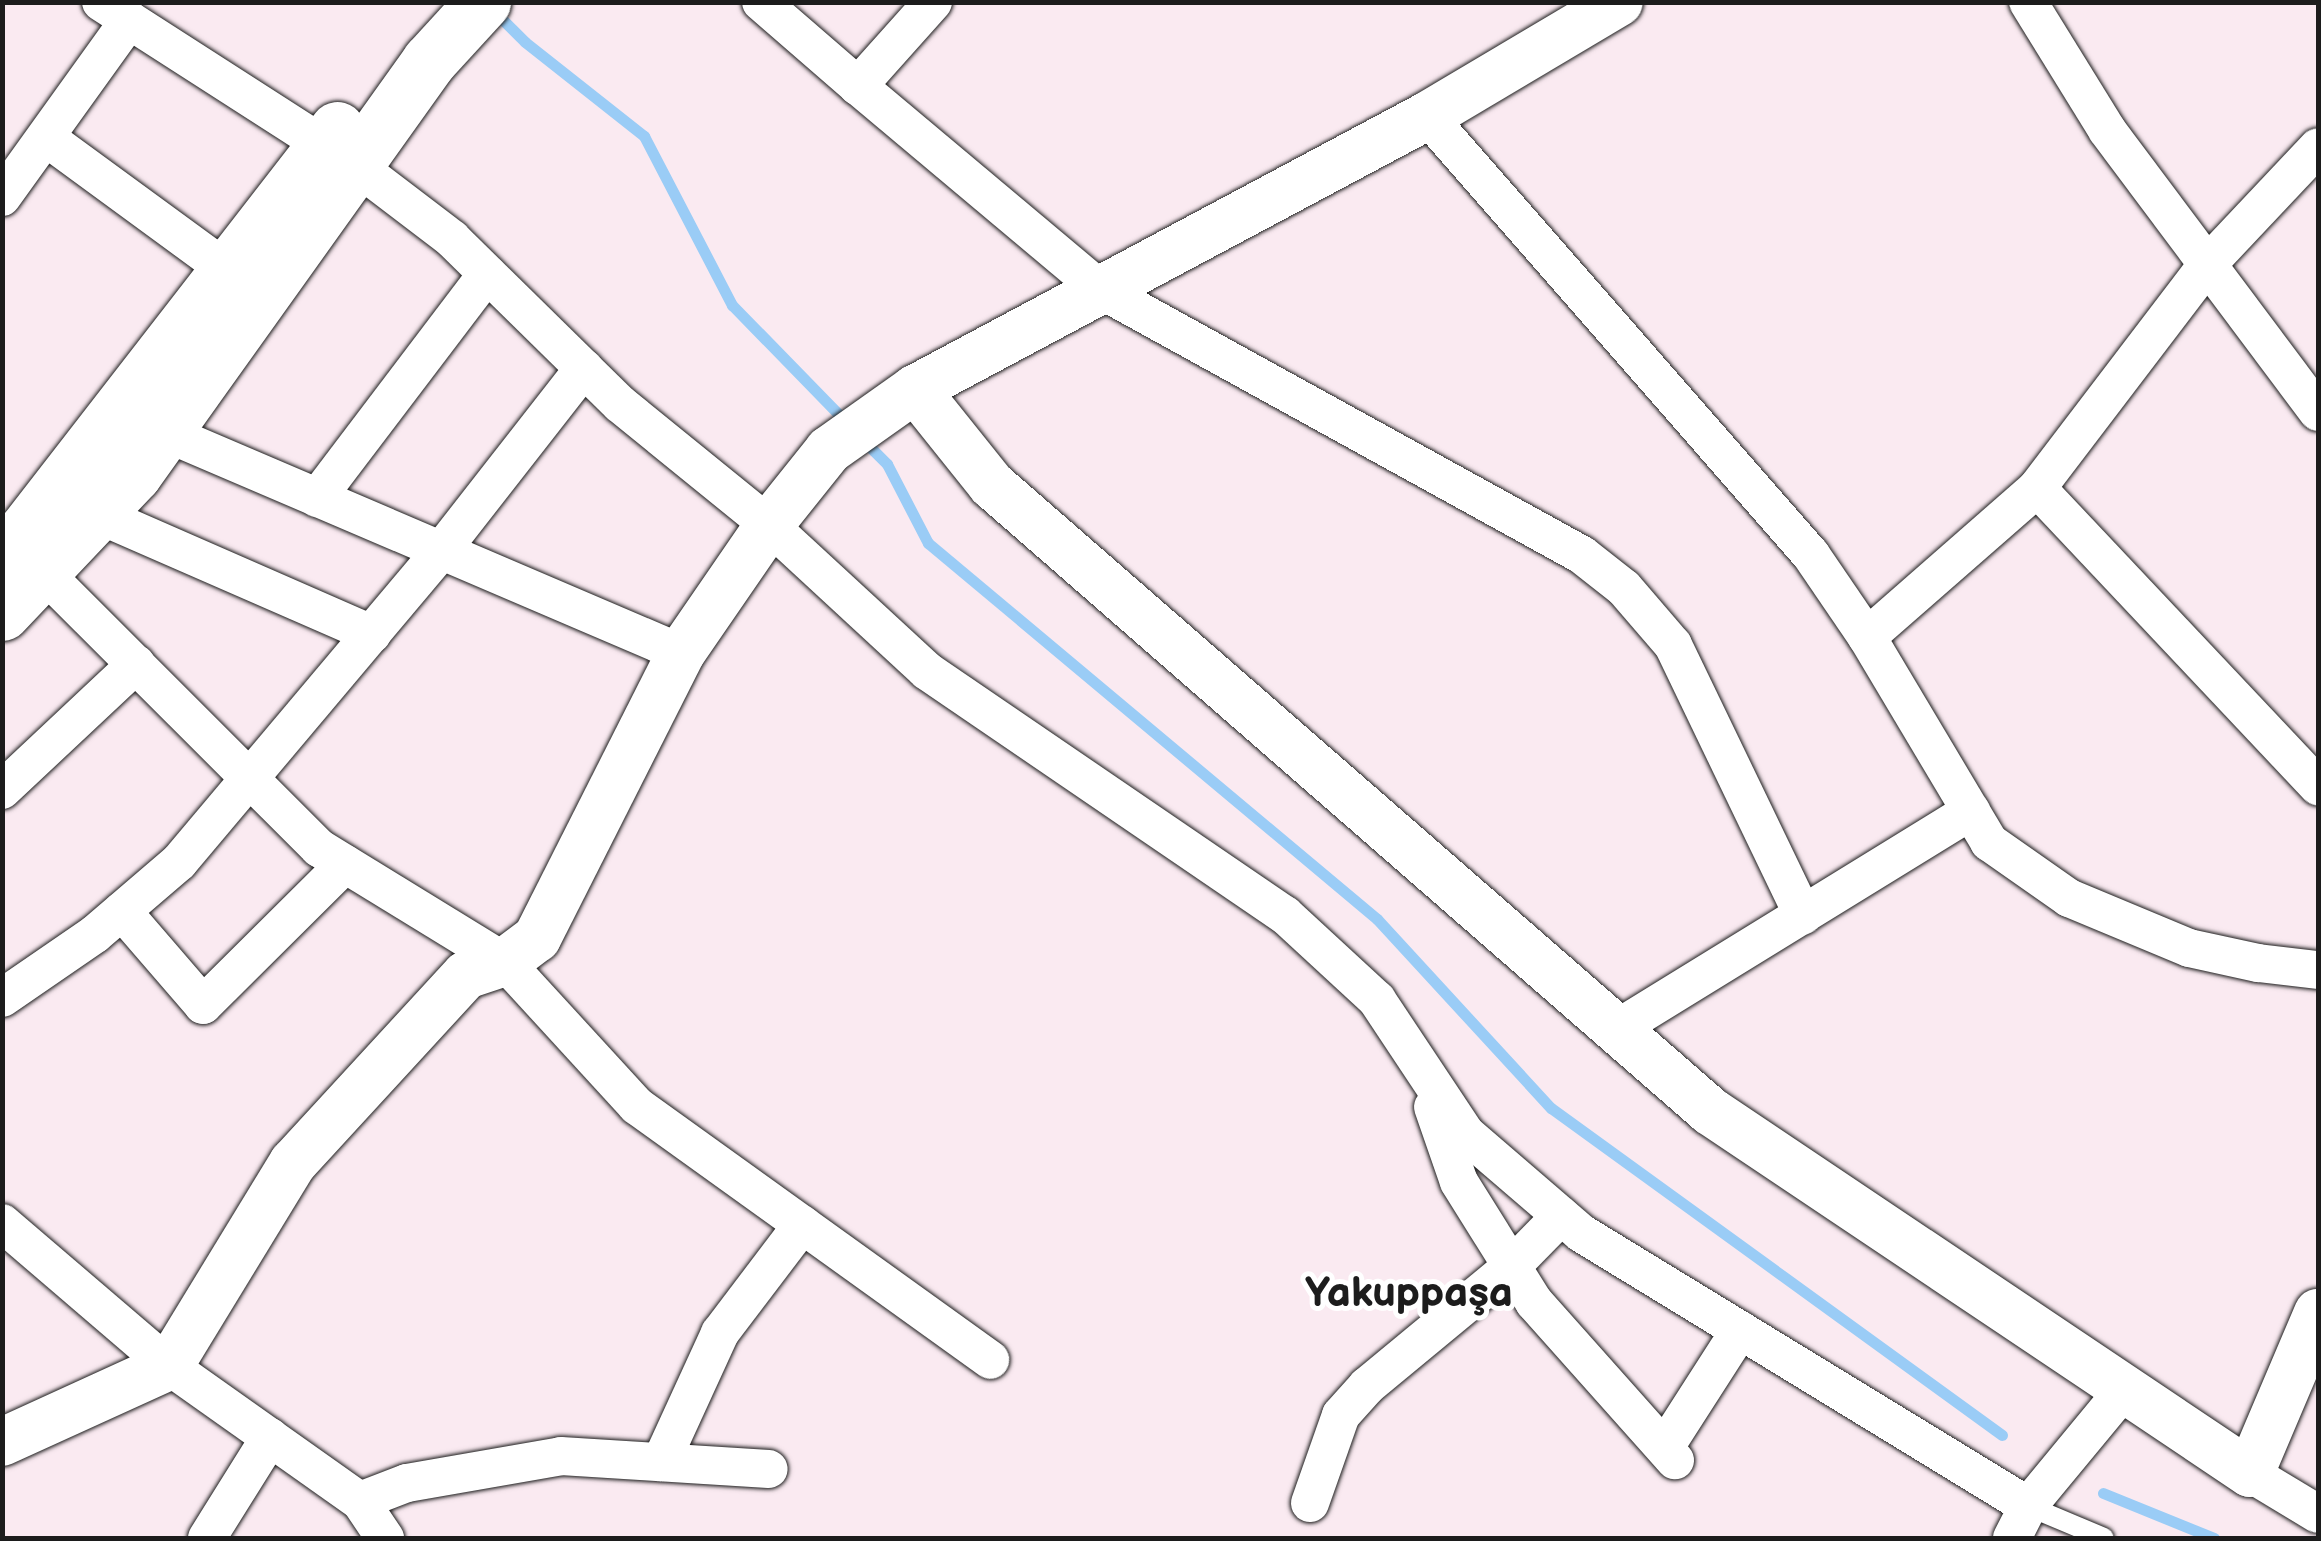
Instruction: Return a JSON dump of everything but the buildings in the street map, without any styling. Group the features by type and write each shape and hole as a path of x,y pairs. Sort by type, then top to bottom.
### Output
{"main road":[{"path":"22,562 97,514 134,474 340,155 416,53 440,2"},
{"path":"416,53 483,2"},
{"path":"2,613 22,562 25,532 228,270 340,155"}],"street":[{"path":"761,2 1101,290 1582,555 1624,588 1673,645 1803,914"},
{"path":"858,86 933,2"},
{"path":"2,1442 169,1366 293,1163 466,975 505,962 537,938 681,653 769,525 829,450 897,402 1427,116 1619,2"},
{"path":"2028,2 2107,130 2318,412"},
{"path":"2,197 48,139 115,12 340,155 452,239 620,404 769,525 927,671 1286,915 1377,1000 1466,1134 1580,1233 1740,1330 2020,1522 2123,1391"},
{"path":"1427,116 1811,555 1866,636 1990,842 2069,898 2189,948 2317,967"},
{"path":"48,139 228,270"},
{"path":"1866,636 2037,488 2206,266 2318,147"},
{"path":"317,498 487,274"},
{"path":"2,998 122,911 178,862 441,551 584,368"},
{"path":"897,402 1710,1112 2123,1391 2318,1514"},
{"path":"164,432 681,653"},
{"path":"2037,488 2318,786"},
{"path":"97,514 372,634"},
{"path":"22,562 136,664 320,848 505,962 636,1106 990,1360"},
{"path":"5,783 136,664"},
{"path":"1615,1030 1971,811"},
{"path":"122,911 203,1004 345,864"},
{"path":"1416,1060 1460,1182 1534,1302 1670,1454 1740,1330"},
{"path":"1310,1503 1341,1415 1366,1386 1512,1266 1561,1216"},
{"path":"2,1223 169,1366 360,1501 385,1538"},
{"path":"660,1462 720,1333 802,1225"},
{"path":"2250,1473 2318,1313"},
{"path":"207,1538 270,1437"},
{"path":"360,1501 407,1484 561,1456 768,1470"}],"lane":[{"path":"2020,1522 2104,1538"}],"waterway":[{"path":"495,12 525,42 644,136 732,305 848,424"},
{"path":"861,438 887,464 928,543 1377,919 1551,1108 2002,1435"},
{"path":"2103,1493 2214,1538"}],"district":[{"name":"Yakuppaşa","path":"1409,1294"}]}
